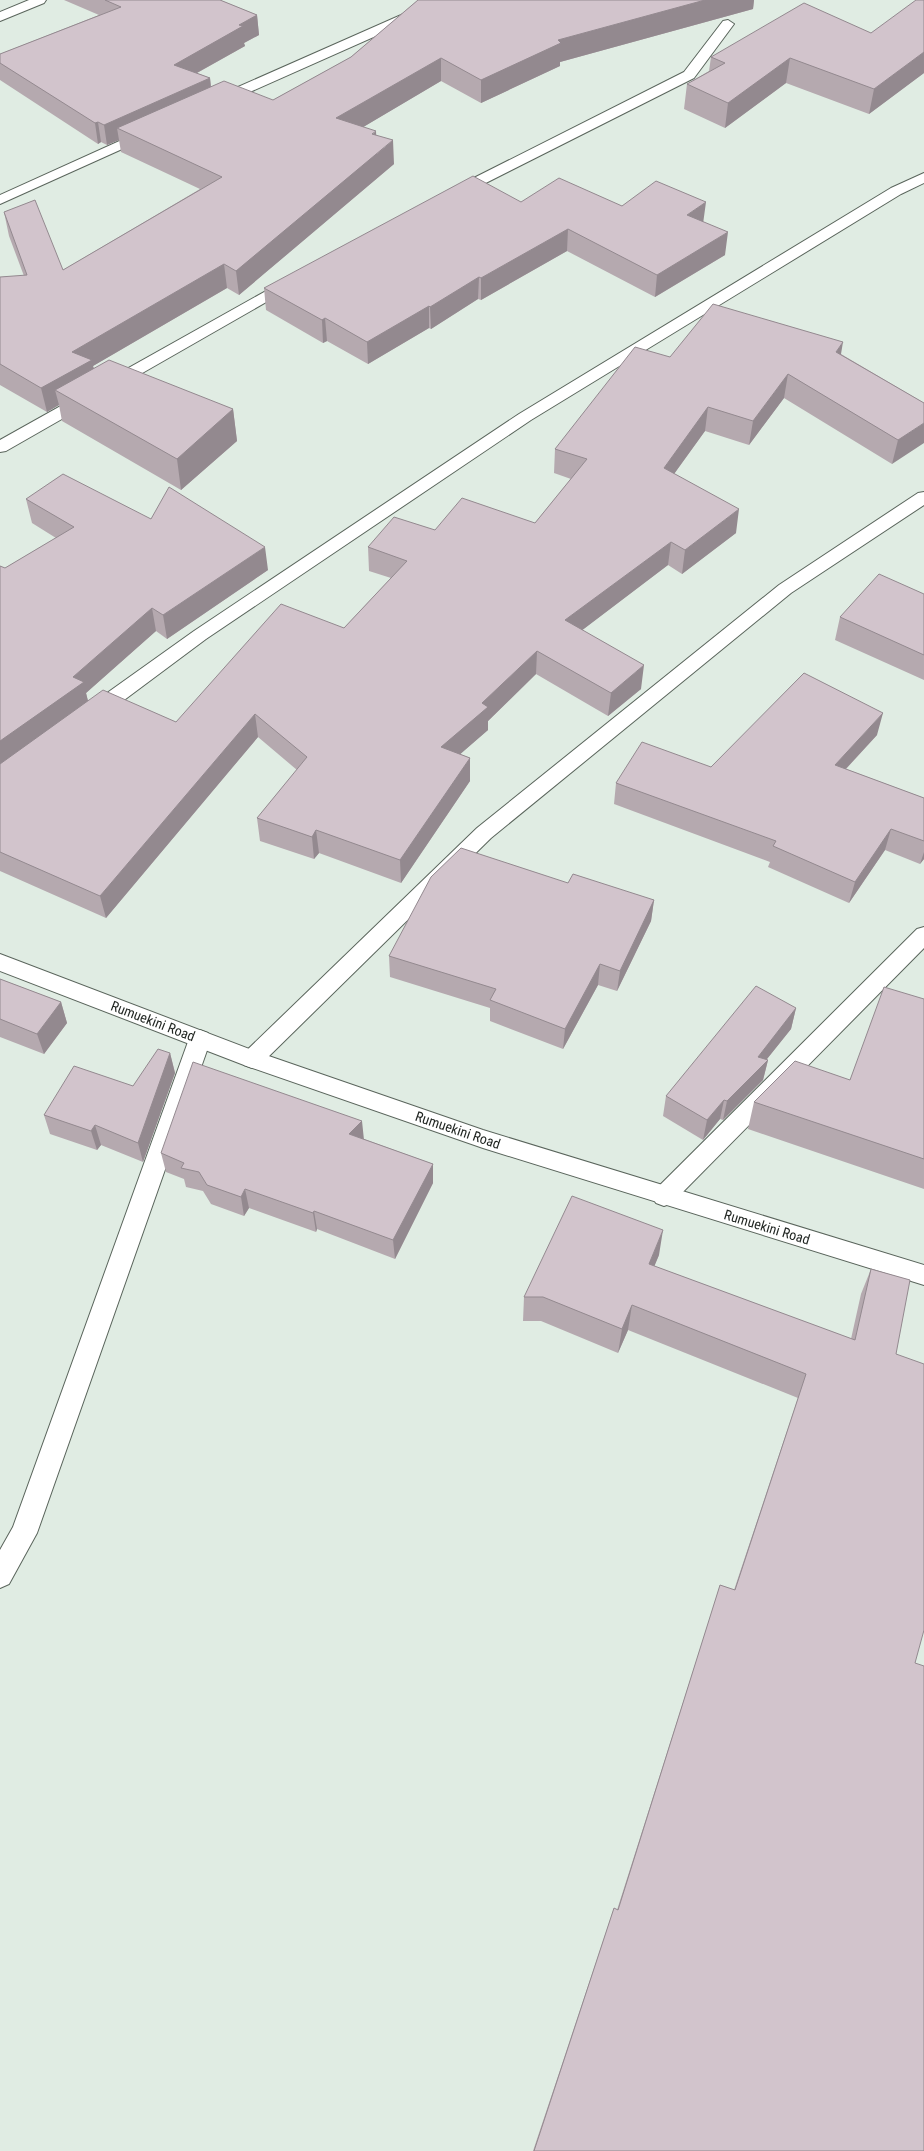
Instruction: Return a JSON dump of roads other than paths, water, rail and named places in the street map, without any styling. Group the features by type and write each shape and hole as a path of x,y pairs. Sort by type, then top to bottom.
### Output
{"street":[{"path":"0,17 40,0"},
{"path":"209,105 446,0"},
{"path":"440,200 689,75 728,24"},
{"path":"0,200 159,128"},
{"path":"77,725 200,635 525,417 896,191 924,178"},
{"path":"0,447 302,276"},
{"path":"252,1059 484,833 785,589 924,497"},
{"path":"664,1196 924,936"},
{"name":"Rumuekini Road","path":"0,962 252,1059 483,1139 924,1275"},
{"path":"0,1575 24,1533 200,1039"}]}
